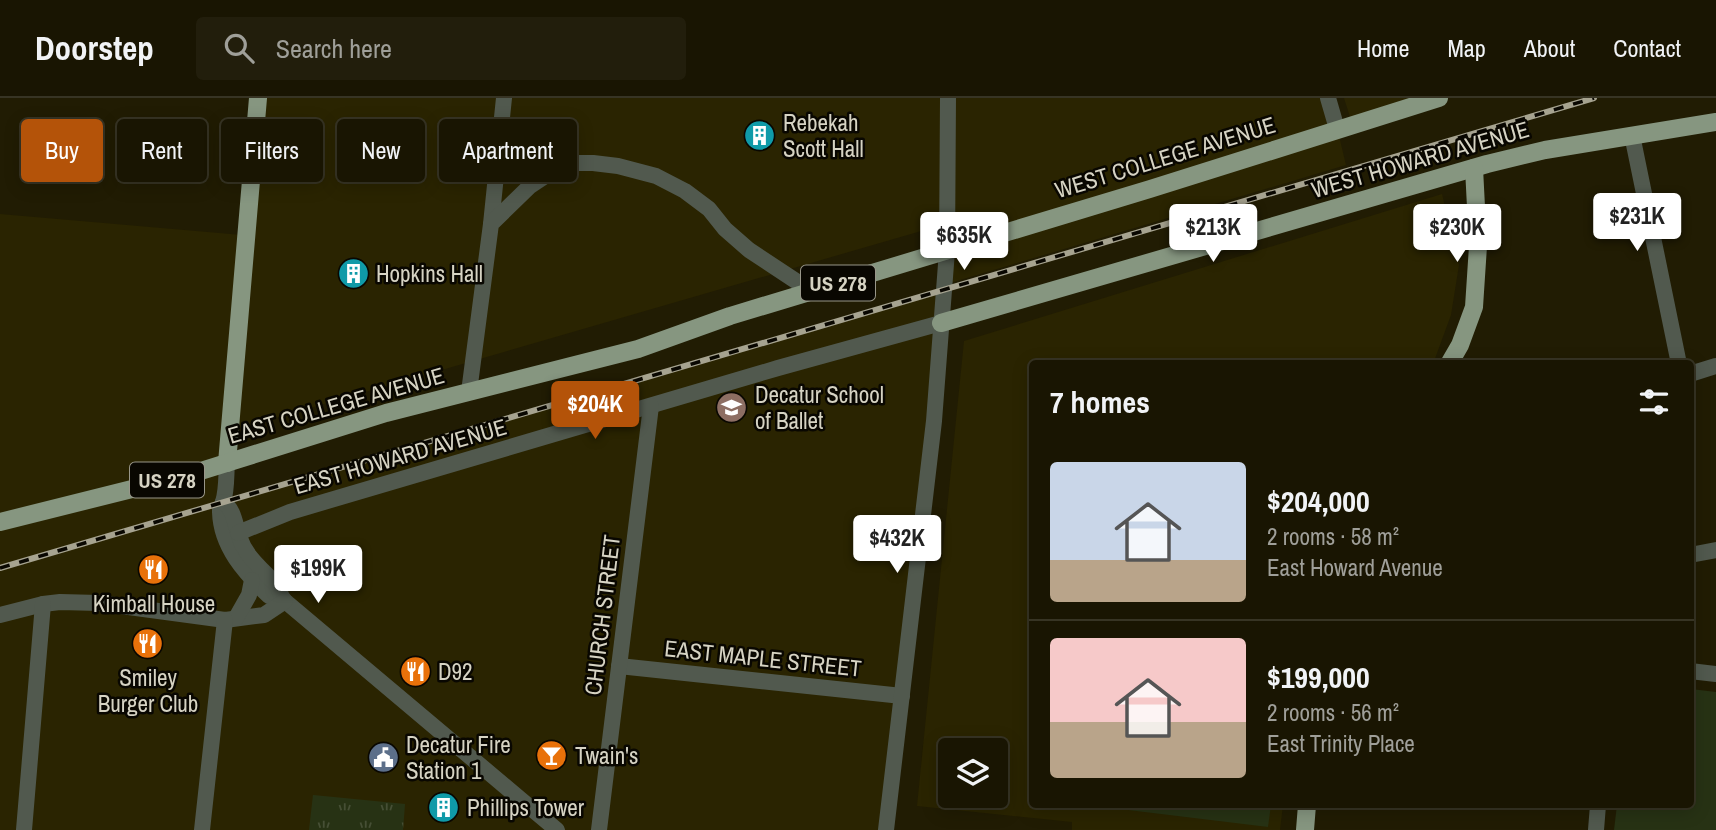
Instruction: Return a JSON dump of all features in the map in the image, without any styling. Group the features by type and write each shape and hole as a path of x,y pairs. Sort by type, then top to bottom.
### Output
{"main road":[{"path":"228,463 258,98"},
{"name":"WEST COLLEGE AVENUE","path":"947,251 1439,98"},
{"name":"WEST HOWARD AVENUE","path":"941,323 1474,168 1545,150 1716,122"},
{"path":"1451,360 1474,307 1478,246 1474,168"},
{"name":"EAST COLLEGE AVENUE","path":"0,522 188,475 386,413 523,377 642,335 730,316 947,251"},
{"path":"1304,830 1307,808"}],"street":[{"path":"469,392 504,98"},
{"path":"886,830 934,421 947,251 948,98"},
{"path":"1328,98 1337,129"},
{"path":"1632,135 1678,360"},
{"path":"491,224 520,195 557,168 573,163 618,166 656,176 685,191 709,209 725,229 749,250 811,291"},
{"name":"EAST HOWARD AVENUE","path":"238,533 290,512 941,323"},
{"path":"1694,373 1716,366"},
{"name":"CHURCH STREET","path":"599,830 650,406"},
{"path":"228,463 220,509 223,533 234,557 252,580 269,596 282,598 557,830"},
{"path":"223,502 230,506 244,549 252,561 278,586 282,598"},
{"path":"1694,554 1716,550"},
{"path":"202,830 231,619 249,595 252,580"},
{"path":"0,615 60,601 231,619 264,615 282,598"},
{"path":"23,830 43,604"},
{"name":"EAST MAPLE STREET","path":"619,666 902,696"},
{"path":"1694,671 1716,674"},
{"path":"1596,830 1598,808"}],"shaded area":[{"path":"259,98 1330,98 1346,165 940,286 942,225 224,433 217,507 940,289 884,830 0,830 0,214 242,235 249,182 323,182 323,119 256,119"},
{"path":"1344,98 1422,98 1351,120"},
{"path":"1442,194 1459,265 1451,315 1434,360 1029,360 1029,808 1283,808 1280,830 1072,830 1072,822 917,806 964,341"}],"green space":[{"path":"1694,689 1716,692 1716,830 1614,830 1617,808 1694,808"},
{"path":"313,795 405,804 403,830 309,830"},
{"path":"1112,808 1271,808 1268,827"}],"railway":[{"path":"0,568 1594,98"}],"place":[{"name":"Rebekah Scott Hall","path":"760,135"},
{"name":"Hopkins Hall","path":"353,273"},
{"name":"Decatur School of Ballet","path":"732,407"},
{"name":"Kimball House","path":"154,569"},
{"name":"Smiley Burger Club","path":"148,643"},
{"name":"D92","path":"415,671"},
{"name":"Twain's","path":"552,755"},
{"name":"Decatur Fire Station 1","path":"383,757"},
{"name":"Phillips Tower","path":"444,807"}]}
